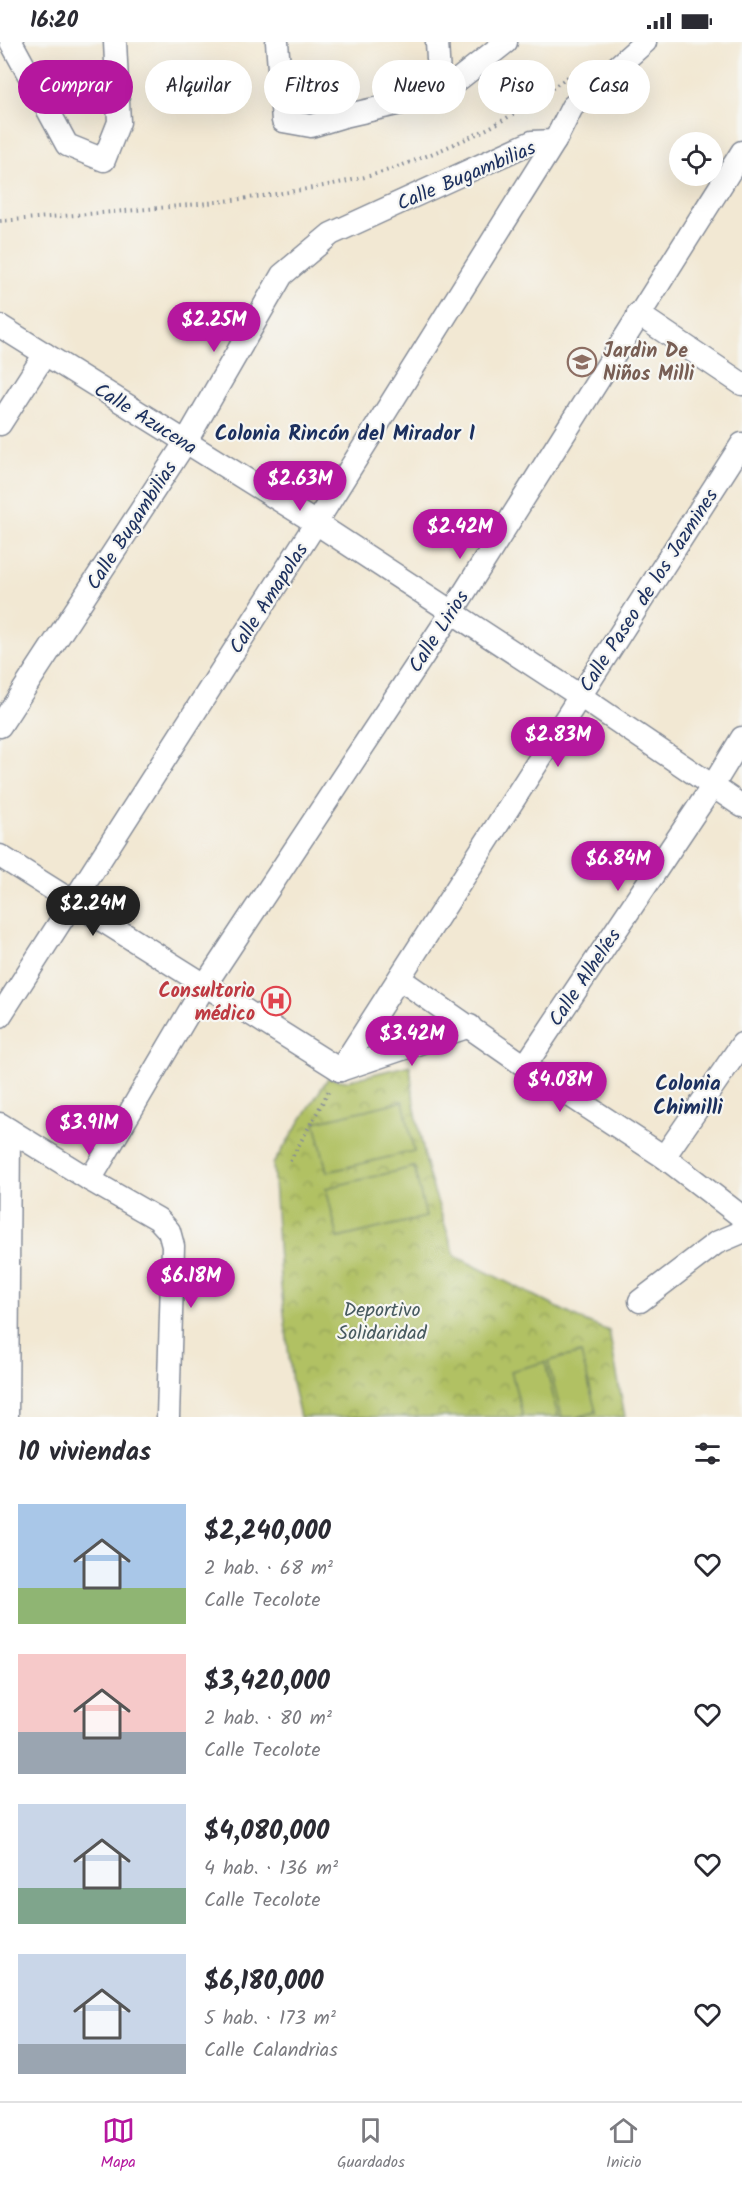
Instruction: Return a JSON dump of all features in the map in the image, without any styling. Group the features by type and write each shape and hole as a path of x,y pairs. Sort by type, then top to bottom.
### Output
{"street":[{"path":"10,42 67,145 104,160 119,123 115,42"},
{"path":"277,42 283,121 311,126 372,110"},
{"path":"437,42 438,60"},
{"path":"466,74 506,42"},
{"name":"Calle Amapolas","path":"0,1016 316,523 555,141 572,107 645,42"},
{"name":"Calle Bugambilias","path":"0,726 185,443 282,275 331,234 532,142 555,141"},
{"name":"Calle Lirios","path":"90,1180 205,985 452,612 742,152"},
{"path":"638,314 742,384"},
{"name":"Calle Azucena","path":"0,326 316,523 580,696 742,806"},
{"path":"0,424 45,354"},
{"name":"Calle Paseo de los Jazmines","path":"340,1070 742,444"},
{"name":"Calle Alhelíes","path":"525,1065 712,787 742,738"},
{"path":"0,856 340,1070 470,1026"},
{"path":"400,979 664,1157 742,1217"},
{"path":"664,1157 742,1044"},
{"path":"4,1127 158,1219 169,1231 173,1246 168,1417"},
{"path":"4,1127 7,1417"},
{"path":"640,1301 716,1243 742,1232"}],"path":[{"path":"0,221 263,196 358,178 411,162 470,138 546,93 592,59"},
{"path":"290,1161 340,1070"}],"green space":[{"name":"Deportivo Solidaridad","path":"410,1065 414,1104 428,1173 455,1256 586,1322 609,1331 625,1417 300,1417 292,1383 280,1278 273,1164 328,1078 346,1081"},
{"path":"403,1101 414,1151 327,1172 315,1122"},
{"path":"414,1167 426,1217 338,1238 326,1188"},
{"path":"581,1353 596,1412 577,1417 562,1417 548,1361"},
{"path":"545,1362 558,1417 523,1417 511,1371"}],"place":[{"name":"Jardin De Niños Milli","path":"582,362"},
{"name":"Consultorio médico","path":"276,1001"}],"district":[{"name":"Colonia Rincón del Mirador I","path":"345,433"},
{"name":"Colonia Chimilli","path":"688,1095"}]}
